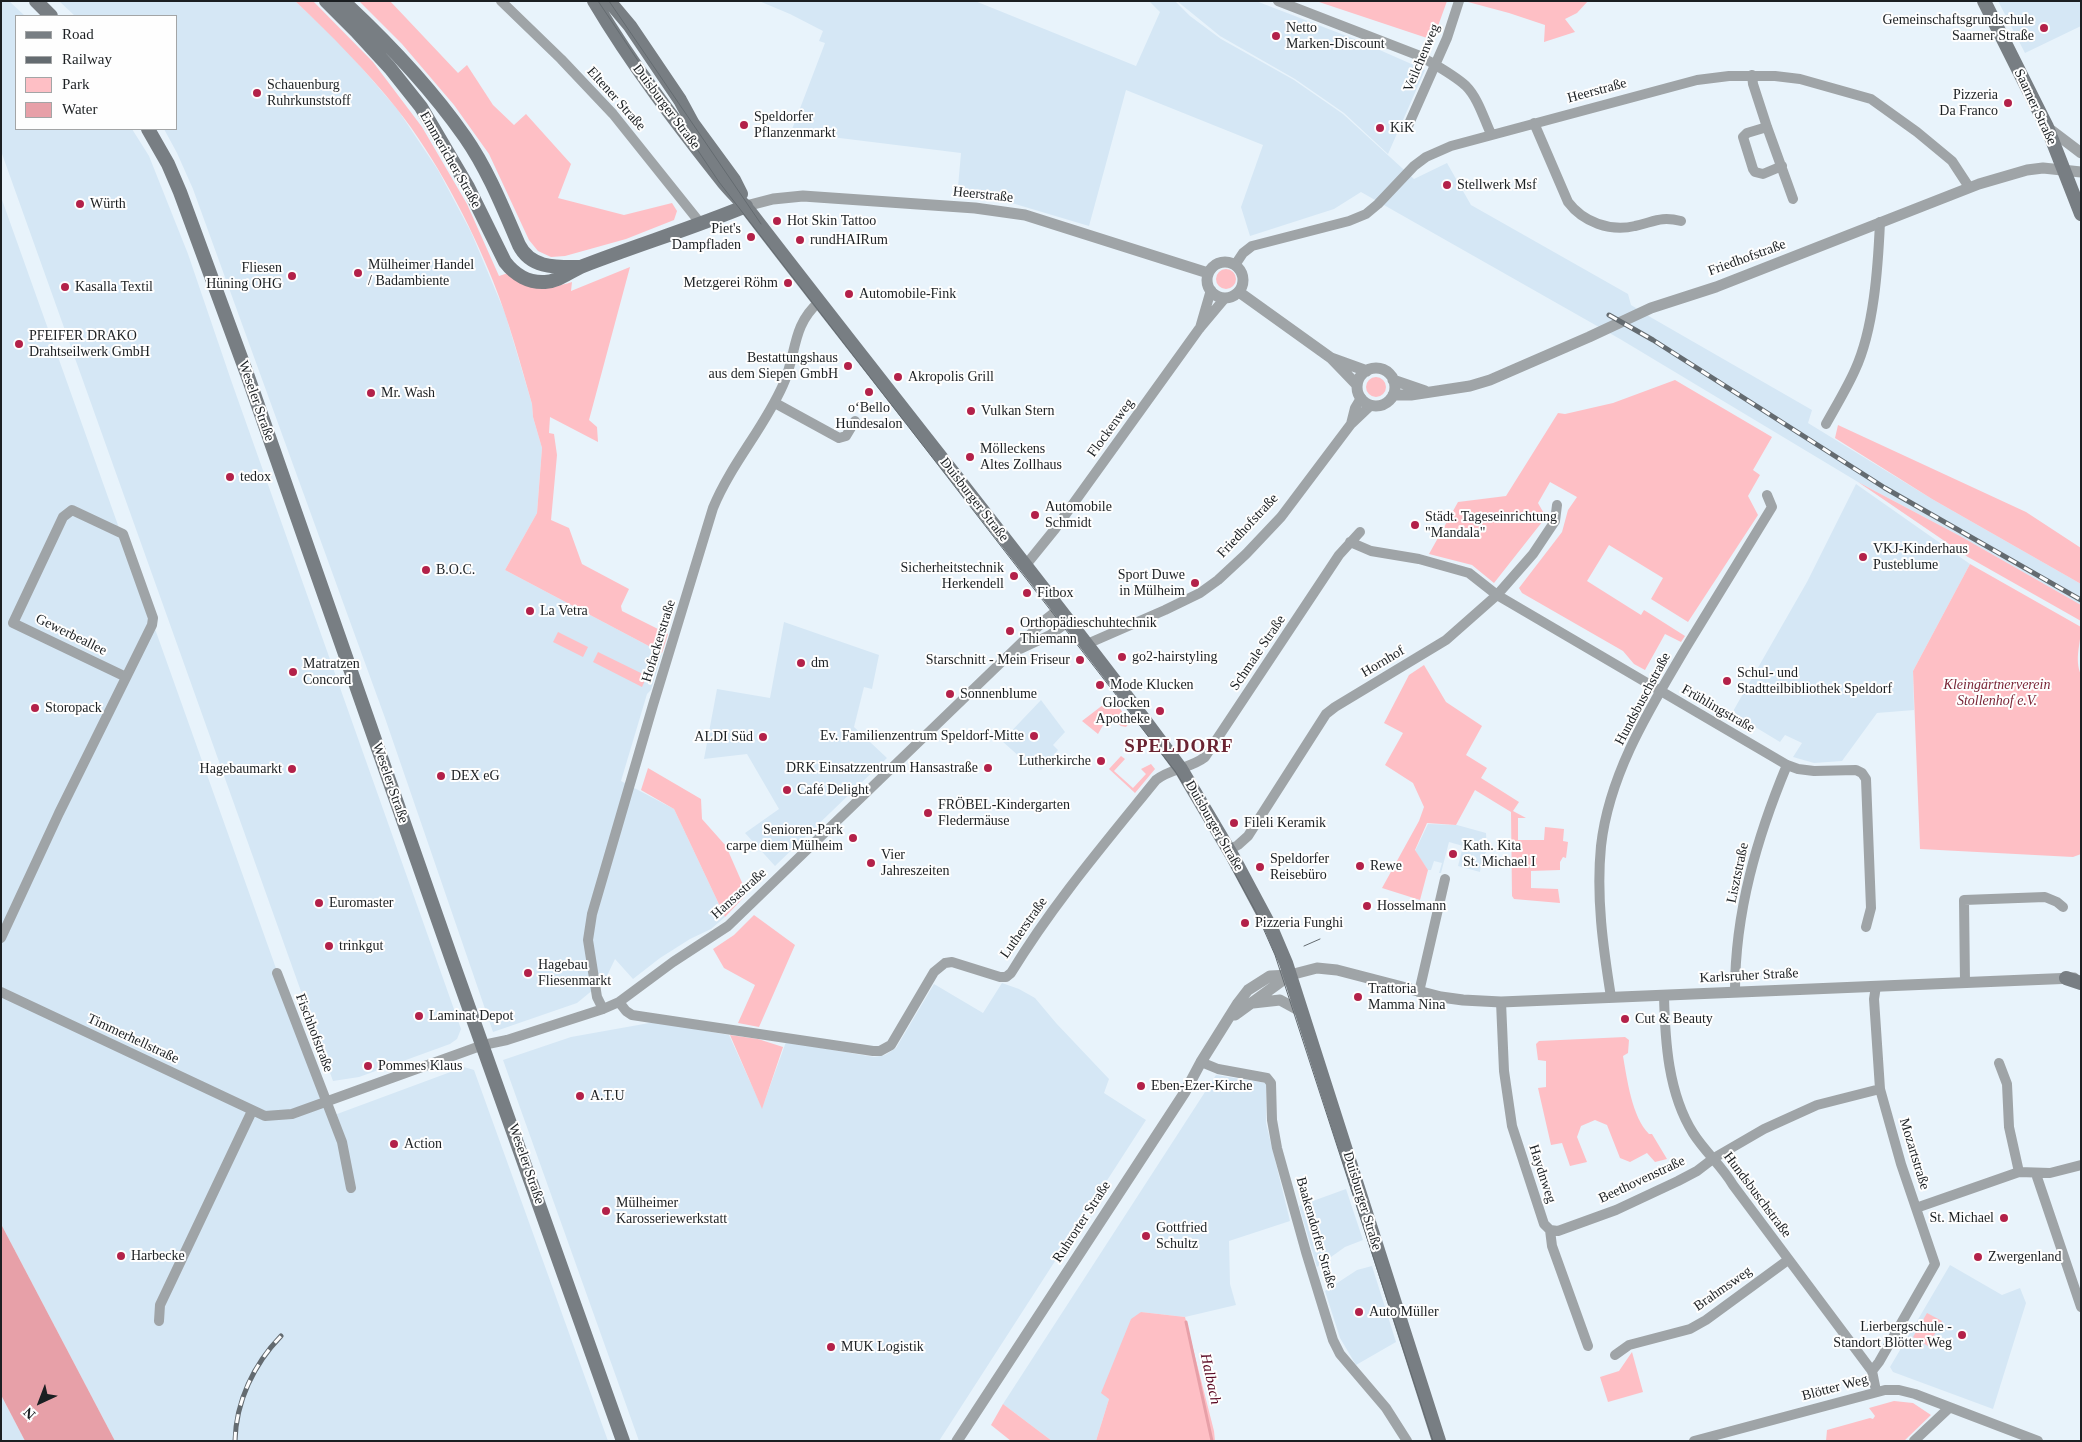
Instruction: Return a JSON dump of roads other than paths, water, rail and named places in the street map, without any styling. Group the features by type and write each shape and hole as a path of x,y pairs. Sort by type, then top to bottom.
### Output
{"main road":[{"path":"36,1 50,15"},
{"name":"Emmericher Straße","path":"326,1 390,68 421,108 468,187 509,267 526,280 543,282 562,278 580,267 746,206"},
{"name":"Emmericher Straße","path":"343,1 429,91 465,137 490,180 525,254 535,262 546,266 580,267"},
{"name":"Duisburger Straße","path":"594,1 639,72 726,186 746,206 1087,644 1181,769 1229,850 1272,930 1290,975 1439,1441"},
{"name":"Duisburger Straße","path":"609,1 639,38 680,100 693,124 734,180 746,206"},
{"name":"Saarner Straße","path":"1984,1 2047,127 2081,214"},
{"name":"Weseler Straße","path":"149,130 168,164 180,192 240,355 623,1441"}],"street":[{"name":"Eltener Straße","path":"501,1 561,59 612,114 701,224"},
{"path":"1278,1 1412,53 1435,65 1466,86 1491,134"},
{"name":"Veilchenweg","path":"1408,126 1447,38 1459,1"},
{"name":"Heerstraße","path":"1235,264 1243,253 1252,246 1349,221 1366,214 1414,166 1426,157 1452,146 1491,134 1714,77 1752,75 1800,79 1871,99 1917,132 1952,161 1969,188"},
{"path":"1752,75 1753,84 1767,127 1793,199"},
{"path":"1534,124 1568,202 1576,213 1604,226 1618,228 1634,227 1656,219 1670,218 1681,221"},
{"path":"1767,127 1747,133 1743,138 1753,169 1755,172 1763,174 1782,166"},
{"path":"2047,127 2081,154"},
{"name":"Friedhofstraße","path":"1087,644 1200,593 1218,580 1281,517 1351,424 1370,405 1386,403 1393,395 1411,395 1470,386 1506,374 1651,308 1716,287 1969,188 2027,170 2043,168 2081,172"},
{"name":"Heerstraße","path":"746,206 768,200 803,196 975,208 1025,215 1208,273"},
{"path":"1826,424 1856,369 1868,331 1880,222"},
{"path":"1225,261 1235,264 1243,277 1239,292 1230,297 1220,297 1208,285 1208,273 1220,262 1225,261"},
{"name":"Flockenweg","path":"1200,329 1211,290"},
{"path":"1239,292 1331,358 1358,385 1361,398 1370,405"},
{"name":"Flockenweg","path":"1025,566 1055,529 1200,329 1225,298"},
{"name":"Hofackerstraße","path":"603,1009 598,997 588,940 592,914 713,508 721,490 775,403 785,382 797,333 807,313 819,302"},
{"path":"1331,358 1367,371"},
{"name":"Friedhofstraße","path":"1367,371 1382,370 1393,380 1427,392"},
{"path":"1358,385 1362,374 1367,371"},
{"path":"1393,380 1393,395"},
{"name":"Friedhofstraße","path":"1351,424 1355,408 1361,398"},
{"path":"775,403 838,438 846,436 855,421"},
{"name":"Hundsbuschstraße","path":"1611,997 1598,898 1603,830 1623,764 1660,691 1772,507 1767,495"},
{"name":"Hornhof","path":"1229,850 1248,836 1326,714 1334,707 1446,640 1497,595 1533,554 1555,521 1557,505"},
{"name":"Gewerbeallee","path":"1,938 152,625 153,613 123,534 72,510 63,516 14,623 126,677"},
{"name":"Schmale Straße","path":"1181,769 1197,764 1205,757 1339,555 1360,532"},
{"path":"1350,542 1371,551 1419,559 1469,573 1497,595"},
{"name":"Frühlingstraße","path":"1497,595 1787,765 1798,769 1856,770 1862,773 1866,780 1871,908 1866,927"},
{"name":"Hansastraße","path":"483,1046 603,1009 619,1002 673,962 728,926 1045,620 1059,609"},
{"name":"Hansastraße","path":"1013,652 1050,635 1069,622"},
{"name":"Lisztstraße","path":"1735,991 1737,952 1750,870 1769,808 1787,765"},
{"name":"Lutherstraße","path":"619,1002 632,1015 880,1051 891,1045 938,967 952,962 1000,977 1006,977 1012,973 1052,910 1156,780 1169,771 1181,769"},
{"path":"1419,992 1445,879"},
{"path":"1965,983 1964,900 2045,897 2063,907"},
{"name":"Karlsruher Straße","path":"1290,975 1317,968 1337,970 1362,975 1419,992 1463,1000 1501,1002 2077,978"},
{"name":"Fischhofstraße","path":"277,973 326,1102"},
{"name":"Ruhrorter Straße","path":"1229,1019 1290,975"},
{"name":"Ruhrorter Straße","path":"957,1441 1185,1092 1201,1062 1248,990 1270,976 1290,975"},
{"name":"Mozartstraße","path":"1872,1371 1935,1264 1901,1164 1880,1089 1874,999 1876,986"},
{"name":"Timmerhellstraße","path":"1,992 265,1116 292,1114 483,1046"},
{"name":"Hundsbuschstraße","path":"1664,995 1666,1043 1676,1096 1693,1132 1872,1371 1876,1391"},
{"path":"1249,1003 1280,1000 1302,1012"},
{"name":"Haydnweg","path":"1501,1002 1504,1071 1512,1126 1544,1224 1550,1230 1552,1246 1588,1346"},
{"name":"Baakendorfer Straße","path":"1201,1062 1218,1069 1267,1078 1271,1083 1272,1120 1277,1148 1333,1340 1340,1354 1386,1408 1406,1441"},
{"path":"1999,1064 2007,1084 2009,1127 2019,1172"},
{"name":"Beethovenstraße","path":"1550,1230 1558,1231 1616,1210 1697,1171 1714,1158 1764,1129 1817,1105 1880,1089"},
{"path":"326,1102 342,1142 351,1188"},
{"path":"159,1321 160,1306 252,1111"},
{"path":"1916,1208 2019,1172 2036,1174 2059,1172 2081,1164"},
{"path":"2036,1174 2081,1307"},
{"name":"Brahmsweg","path":"1615,1355 1629,1345 1690,1328 1706,1320 1788,1260"},
{"name":"Blötter Weg","path":"1694,1441 1876,1391 1900,1390 2038,1441"},
{"path":"1914,1441 1949,1408"}],"water":[{"path":"1,1224 115,1441 25,1441 1,1395"}],"waterway":[{"name":"Halbach","path":"1186,1322 1212,1441"}],"tram line":[{"path":"598,1 719,182 1175,771 1200,810 1256,912 1275,955 1433,1441"},
{"path":"609,1 761,224"},
{"path":"1304,946 1320,939"}],"railway":[{"path":"1609,315 1653,340 1885,488 2081,600"},
{"path":"235,1441 239,1412 248,1384 271,1347 281,1336"}],"place":[{"name":"Gemeinschaftsgrundschule Saarner Straße","path":"2044,28"},
{"name":"Netto Marken-Discount","path":"1276,36"},
{"name":"Schauenburg Ruhrkunststoff","path":"257,93"},
{"name":"Pizzeria Da Franco","path":"2008,103"},
{"name":"Speldorfer Pflanzenmarkt","path":"744,125"},
{"name":"KiK","path":"1380,128"},
{"name":"Stellwerk Msf","path":"1447,185"},
{"name":"Würth","path":"80,204"},
{"name":"Hot Skin Tattoo","path":"777,221"},
{"name":"Piet's Dampfladen","path":"751,237"},
{"name":"rundHAIRum","path":"800,240"},
{"name":"Mülheimer Handel / Badambiente","path":"358,273"},
{"name":"Fliesen Hüning OHG","path":"292,276"},
{"name":"Metzgerei Röhm","path":"788,283"},
{"name":"Kasalla Textil","path":"65,287"},
{"name":"Automobile-Fink","path":"849,294"},
{"name":"PFEIFER DRAKO Drahtseilwerk GmbH","path":"19,344"},
{"name":"Bestattungshaus aus dem Siepen GmbH","path":"848,366"},
{"name":"Akropolis Grill","path":"898,377"},
{"name":"o‘Bello Hundesalon","path":"869,392"},
{"name":"Mr. Wash","path":"371,393"},
{"name":"Vulkan Stern","path":"971,411"},
{"name":"Mölleckens Altes Zollhaus","path":"970,457"},
{"name":"tedox","path":"230,477"},
{"name":"Automobile Schmidt","path":"1035,515"},
{"name":"Städt. Tageseinrichtung \"Mandala\"","path":"1415,525"},
{"name":"VKJ-Kinderhaus Pusteblume","path":"1863,557"},
{"name":"B.O.C.","path":"426,570"},
{"name":"Sicherheitstechnik Herkendell","path":"1014,576"},
{"name":"Sport Duwe in Mülheim","path":"1195,583"},
{"name":"Fitbox","path":"1027,593"},
{"name":"La Vetra","path":"530,611"},
{"name":"Orthopädieschuhtechnik Thiemann","path":"1010,631"},
{"name":"go2-hairstyling","path":"1122,657"},
{"name":"Starschnitt - Mein Friseur","path":"1080,660"},
{"name":"dm","path":"801,663"},
{"name":"Matratzen Concord","path":"293,672"},
{"name":"Schul- und Stadtteilbibliothek Speldorf","path":"1727,681"},
{"name":"Mode Klucken","path":"1100,685"},
{"name":"Sonnenblume","path":"950,694"},
{"name":"Storopack","path":"35,708"},
{"name":"Glocken Apotheke","path":"1160,711"},
{"name":"Ev. Familienzentrum Speldorf-Mitte","path":"1034,736"},
{"name":"ALDI Süd","path":"763,737"},
{"name":"Lutherkirche","path":"1101,761"},
{"name":"DRK Einsatzzentrum Hansastraße","path":"988,768"},
{"name":"Hagebaumarkt","path":"292,769"},
{"name":"DEX eG","path":"441,776"},
{"name":"Café Delight","path":"787,790"},
{"name":"FRÖBEL-Kindergarten Fledermäuse","path":"928,813"},
{"name":"Fileli Keramik","path":"1234,823"},
{"name":"Senioren-Park carpe diem Mülheim","path":"853,838"},
{"name":"Kath. Kita St. Michael I","path":"1453,854"},
{"name":"Vier Jahreszeiten","path":"871,863"},
{"name":"Rewe","path":"1360,866"},
{"name":"Speldorfer Reisebüro","path":"1260,867"},
{"name":"Euromaster","path":"319,903"},
{"name":"Hosselmann","path":"1367,906"},
{"name":"Pizzeria Funghi","path":"1245,923"},
{"name":"trinkgut","path":"329,946"},
{"name":"Hagebau Fliesenmarkt","path":"528,973"},
{"name":"Trattoria Mamma Nina","path":"1358,997"},
{"name":"Laminat Depot","path":"419,1016"},
{"name":"Cut & Beauty","path":"1625,1019"},
{"name":"Pommes Klaus","path":"368,1066"},
{"name":"Eben-Ezer-Kirche","path":"1141,1086"},
{"name":"A.T.U","path":"580,1096"},
{"name":"Action","path":"394,1144"},
{"name":"Mülheimer Karosseriewerkstatt","path":"606,1211"},
{"name":"St. Michael","path":"2004,1218"},
{"name":"Gottfried Schultz","path":"1146,1236"},
{"name":"Harbecke","path":"121,1256"},
{"name":"Zwergenland","path":"1978,1257"},
{"name":"Auto Müller","path":"1359,1312"},
{"name":"Lierbergschule - Standort Blötter Weg","path":"1962,1335"},
{"name":"MUK Logistik","path":"831,1347"}],"district":[{"name":"SPELDORF","path":"1179,747"}],"park label":[{"name":"Kleingärtnerverein Stollenhof e.V.","path":"1997,694"}]}
